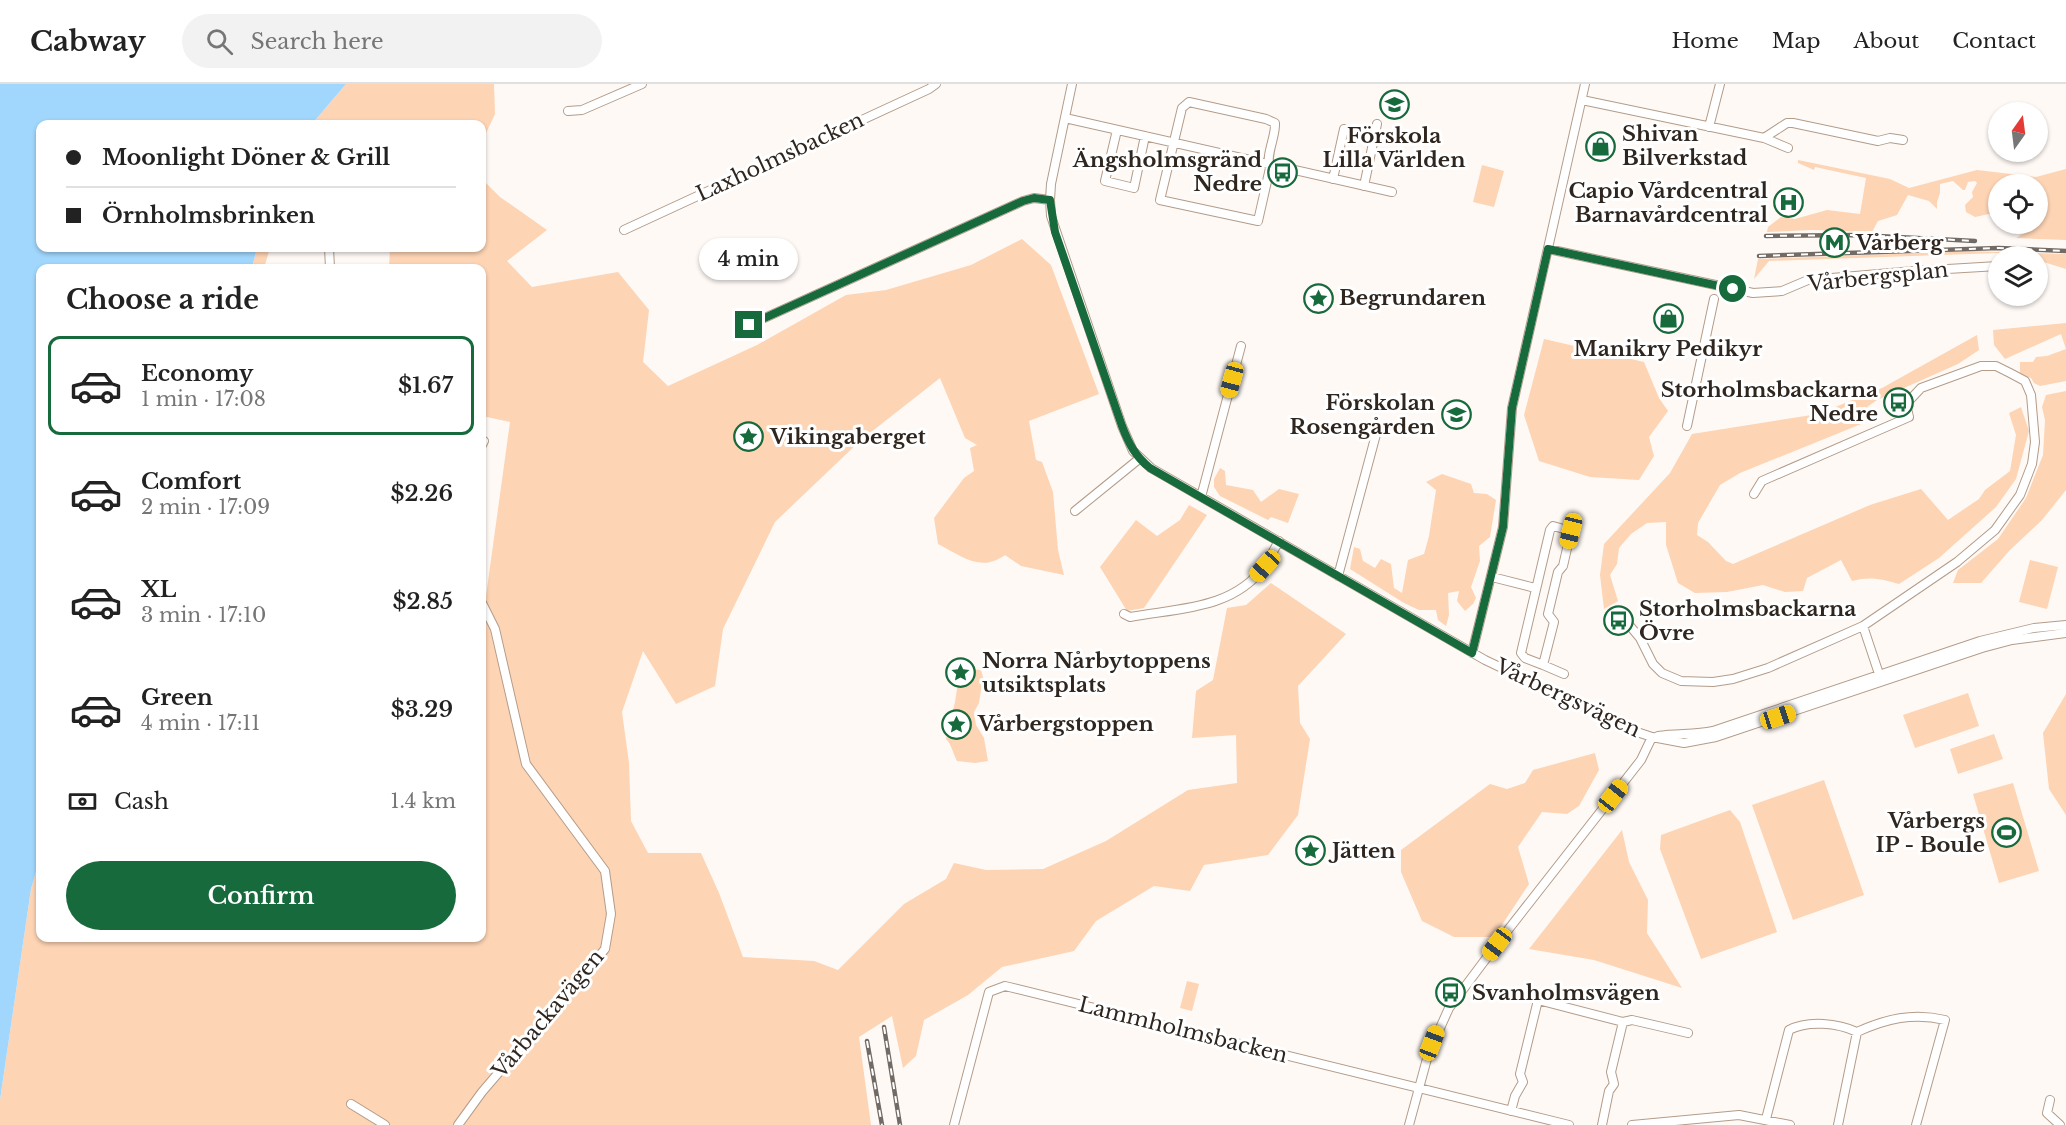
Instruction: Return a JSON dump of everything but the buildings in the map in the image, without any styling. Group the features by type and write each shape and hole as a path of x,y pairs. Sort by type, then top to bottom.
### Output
{"street":[{"path":"568,111 582,111 642,84"},
{"name":"Laxholmsbacken","path":"624,230 936,84"},
{"name":"Vårbergsvägen","path":"1072,84 1050,200 1055,232 1122,426 1133,451 1150,468 1472,653 1624,726 1652,737 1684,743 1716,737 1980,641 2034,628 2066,625"},
{"path":"1472,653 1506,511 1512,408 1585,84"},
{"path":"1709,127 1720,84"},
{"path":"1582,100 1764,138 1788,148"},
{"path":"1189,102 1254,116 1275,123 1268,163 1270,168 1258,221 1160,200 1174,142 1182,108 1189,102"},
{"path":"1065,118 1392,192"},
{"path":"1764,138 1787,123 1793,123 1878,141 1890,138 1903,140"},
{"path":"1364,186 1377,124"},
{"path":"1333,179 1344,129"},
{"path":"1117,130 1105,181 1134,188 1145,136"},
{"path":"749,325 1023,201 1034,198 1050,200"},
{"name":"Vårbergsplan","path":"1548,249 1753,293 1782,291 1808,280 1914,271 1988,268"},
{"path":"1687,426 1714,299"},
{"path":"1201,497 1241,346"},
{"path":"1622,611 1640,638 1653,664 1662,673 1681,681 1713,682 1751,674 1863,626 1977,547 1995,530 2020,495 2032,464 2035,442 2031,395 2025,381 1996,366 1981,366 1921,388 1906,404 1909,417 1762,481 1754,494"},
{"path":"1338,576 1378,427"},
{"path":"1075,511 1140,459"},
{"path":"1543,665 1554,622 1548,614 1571,531 1553,526 1535,588 1521,653 1524,658 1564,674"},
{"path":"1124,614 1130,616 1210,605 1245,587 1265,566 1279,542"},
{"path":"1492,577 1535,588"},
{"name":"Vårbackavägen","path":"458,1125 482,1092 605,949 611,914 605,871 525,764 495,629 486,611"},
{"path":"1863,626 1880,678"},
{"name":"Vårbergsvägen","path":"1880,678 2002,642 2066,633"},
{"path":"1409,1125 1428,1055 1449,1008 1641,760 1652,737"},
{"name":"Lammholmsbacken","path":"954,1125 989,992 1005,986 1569,1125"},
{"path":"1511,1111 1515,1096 1523,1082 1520,1074 1538,1000 1623,1022 1632,1020 1688,1034"},
{"path":"1766,1119 1789,1030 1795,1026 1832,1024 1857,1032 1883,1021 1903,1017 1931,1017 1945,1020 1916,1125"},
{"path":"1602,1125 1609,1091 1614,1084 1611,1072 1623,1022"},
{"path":"1838,1125 1857,1032"},
{"path":"2050,1100 2047,1113 2060,1125"},
{"path":"351,1104 385,1125"},
{"path":"1632,1125 1739,1115 1790,1125"}],"shaded area":[{"path":"346,84 494,84 495,114 486,133 486,120 315,120"},
{"path":"1798,160 1890,179 1909,188 1977,170 2011,174 1988,174 1988,214 1975,217 1966,212 1965,205 1973,197 1972,192 1977,183 1975,181 1968,182 1963,190 1953,181 1940,184 1937,209 1929,201 1908,195 1897,215 1878,221 1872,232 1813,230 1767,232 1768,227 1781,217 1795,219 1827,210 1860,214 1866,178 1815,167 1814,170 1798,163"},
{"path":"1482,165 1504,171 1494,207 1473,202"},
{"path":"2066,169 2066,240 2016,238 2022,234 2048,234 2047,174"},
{"path":"486,183 500,197 547,230 507,261 532,287 618,272 649,310 643,362 668,386 757,345 846,295 886,290 971,265 1022,239 1051,265 1099,394 1029,421 1036,460 1042,462 1053,492 1058,550 1064,575 1021,566 1005,555 987,563 979,563 963,558 938,544 934,518 964,478 974,471 970,448 977,445 965,438 940,378 861,440 775,522 723,629 715,686 676,704 643,651 622,712 629,763 631,821 648,853 701,853 743,957 814,961 838,970 904,904 946,879 954,863 986,870 1043,869 1106,841 1188,790 1237,783 1236,735 1192,738 1196,691 1213,680 1227,608 1246,605 1271,583 1346,634 1298,686 1300,723 1310,739 1298,815 1268,855 1204,865 1190,891 1154,886 1096,921 1074,951 1002,967 968,995 924,1020 916,1056 903,1068 892,1016 859,1037 871,1125 0,1125 0,1100 31,889 36,872 36,942 486,942 486,596 510,422 486,417 486,264 389,264 390,252 486,252"},
{"path":"256,252 269,252 265,264 253,264"},
{"path":"1988,252 1769,261 1754,279 1758,259"},
{"path":"2048,253 2066,254 2066,269 2048,263"},
{"path":"2066,323 2066,349 2061,334 2005,359 1994,345 1993,330"},
{"path":"1977,335 1979,350 1958,364 1877,400 1867,407 1871,420 1740,473 1720,485 1698,523 1697,535 1708,542 1726,561 1733,564 1870,505 1921,489 1948,520 1979,499 1985,490 2010,471 2016,435 2009,413 2021,407 2029,431 2016,479 1996,507 1939,558 1899,584 1876,579 1852,581 1841,560 1807,578 1803,591 1785,592 1763,585 1727,592 1695,593 1678,583 1666,545 1666,522 1647,523 1631,534 1619,548 1617,564 1610,575 1618,601 1604,609 1600,575 1604,544 1670,473 1692,434 1818,414 1882,388"},
{"path":"1544,339 1644,362 1659,398 1668,411 1649,437 1654,456 1639,480 1590,477 1539,461 1524,415"},
{"path":"2066,349 2066,381 2040,386 2031,378 2020,374 2020,362 2033,362 2036,357 2047,356"},
{"path":"2066,391 2066,490 2042,520 2010,550 1981,583 1953,583 1958,570 1998,539 2026,498 2043,455 2045,420 2042,407 2046,395"},
{"path":"1220,468 1225,471 1226,485 1253,490 1261,502 1279,489 1299,494 1288,523 1271,517 1268,520 1220,496 1214,487 1214,479"},
{"path":"1442,474 1471,484 1474,493 1487,494 1496,500 1490,537 1479,546 1480,561 1471,587 1476,598 1465,611 1457,601 1459,591 1448,593 1449,615 1446,626 1438,620 1436,610 1419,610 1404,603 1350,569 1354,547 1360,549 1363,561 1375,568 1381,559 1391,564 1394,588 1402,593 1408,560 1424,554 1429,536 1436,490 1426,482"},
{"path":"1189,505 1207,515 1144,608 1127,611 1100,567 1136,520 1157,536 1180,520"},
{"path":"2030,560 2058,567 2047,609 2019,602"},
{"path":"960,669 981,670 983,677 979,703 974,712 976,725 984,738 988,761 975,763 957,761 946,739"},
{"path":"1968,693 1979,726 1915,748 1903,715"},
{"path":"2066,694 2066,815 2049,789 2043,733"},
{"path":"1994,734 2003,759 1958,774 1950,749"},
{"path":"1595,753 1599,770 1579,806 1567,814 1542,812 1518,847 1529,884 1494,937 1454,937 1422,921 1401,872 1401,850 1490,784 1507,789 1525,783 1533,770"},
{"path":"1824,780 1864,895 1793,920 1752,805"},
{"name":"Vårbergs IP - Boule","path":"2013,783 2039,871 1999,883 1973,794"},
{"path":"1730,810 1740,822 1777,932 1701,959 1660,849 1661,835"},
{"path":"1622,830 1629,862 1648,900 1647,933 1682,988 1594,960 1529,949"},
{"path":"1187,981 1199,984 1192,1011 1180,1008"}],"water":[{"path":"0,84 346,84 315,120 36,120 36,252 256,252 253,264 36,264 36,872 31,889 0,1100"}],"railway":[{"path":"1766,236 1859,235 1975,241"},
{"path":"1759,256 1999,248 2066,251"},
{"path":"884,1027 900,1125"},
{"path":"867,1041 882,1125"}],"place":[{"name":"Förskola Lilla Världen","path":"1394,105"},
{"name":"Shivan Bilverkstad","path":"1601,146"},
{"name":"Ängsholmsgränd Nedre","path":"1283,172"},
{"name":"Capio Vårdcentral Barnavårdcentral","path":"1789,203"},
{"name":"Vårberg","path":"1835,243"},
{"name":"Begrundaren","path":"1318,298"},
{"name":"Manikry Pedikyr","path":"1668,318"},
{"name":"Storholmsbackarna Nedre","path":"1899,402"},
{"name":"Förskolan Rosengården","path":"1456,415"},
{"name":"Vikingaberget","path":"749,437"},
{"name":"Storholmsbackarna Övre","path":"1618,621"},
{"name":"Norra Nårbytoppens utsiktsplats","path":"961,673"},
{"name":"Vårbergstoppen","path":"957,724"},
{"name":"Vårbergs IP - Boule","path":"2006,833"},
{"name":"Jätten","path":"1311,851"},
{"name":"Svanholmsvägen","path":"1451,993"}],"route":[{"path":"749,325 1023,201 1034,198 1050,200 1055,232 1127,441 1140,459 1150,468 1472,653 1503,527 1506,511 1509,425 1548,249 1733,289"}]}
